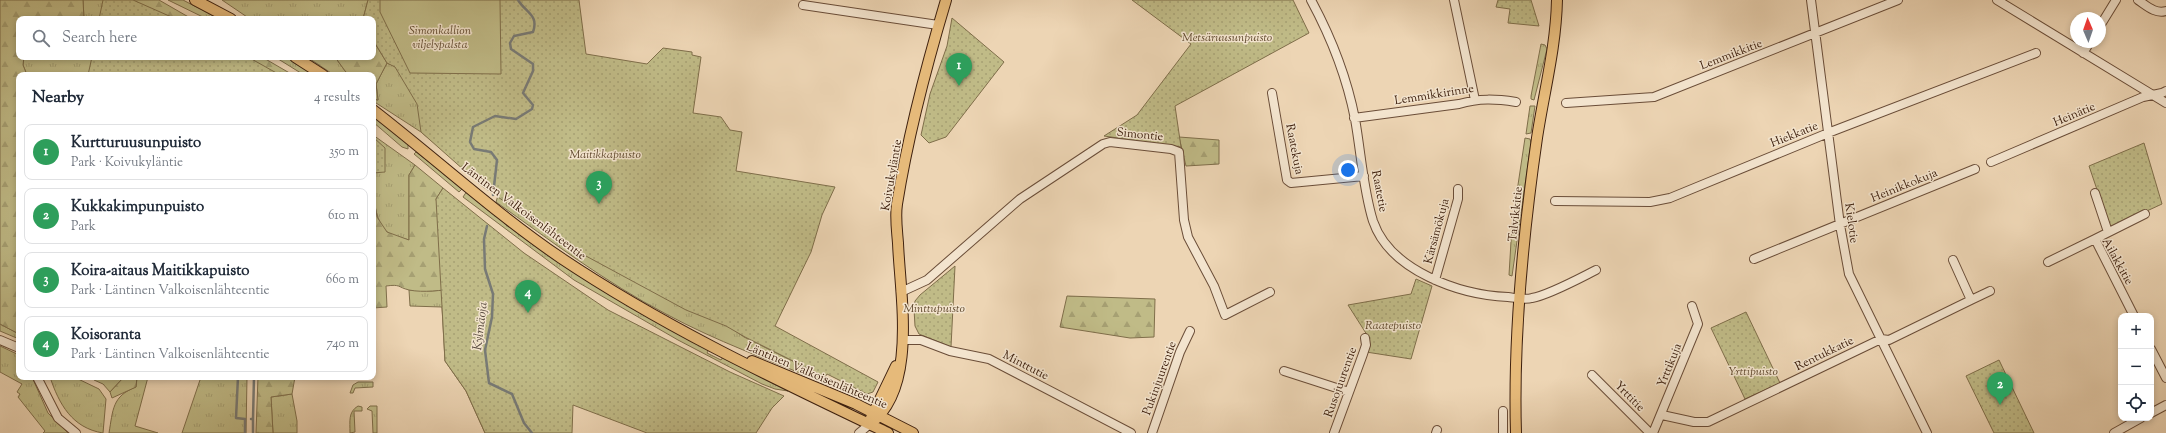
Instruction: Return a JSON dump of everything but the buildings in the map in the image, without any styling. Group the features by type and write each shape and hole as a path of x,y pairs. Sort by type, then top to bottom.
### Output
{"main road":[{"path":"195,0 225,16"},
{"name":"Koivukyläntie","path":"870,424 877,414 889,402 896,382 903,340 897,205 922,85 946,0"},
{"name":"Talvikkitie","path":"1516,433 1515,396 1519,298 1532,178 1542,104 1554,42 1557,0"},
{"path":"300,60 318,72"},
{"name":"Läntinen Valkoisenlähteentie","path":"376,112 560,257 607,288 771,377 888,433"},
{"name":"Läntinen Valkoisenlähteentie","path":"710,344 877,414 914,433"}],"street":[{"name":"Raatetie","path":"1311,0 1334,50 1354,118 1373,220 1382,240 1404,261 1451,288 1469,293 1519,298 1532,298 1596,270"},
{"path":"1454,0 1475,100"},
{"name":"Kielotie","path":"1811,0 1840,225 1849,274 1927,433"},
{"name":"Lemmikkitie","path":"1566,103 1654,97 1898,0"},
{"path":"2106,16 2116,0"},
{"path":"2138,0 2153,10 2159,12 2166,11"},
{"path":"1999,1 2166,103"},
{"path":"803,5 938,25"},
{"path":"2083,53 2086,48"},
{"name":"Hiekkatie","path":"1555,201 1660,201 2036,53"},
{"name":"Heinätie","path":"1991,162 2144,97 2166,91"},
{"name":"Raatekuja","path":"1272,93 1287,180 1291,183 1364,176"},
{"name":"Lemmikkirinne","path":"1354,118 1493,98 1516,102"},
{"name":"Simontie","path":"901,292 927,280 1020,199 1073,163 1103,144 1110,142 1171,149 1179,152 1184,220 1188,237 1214,286 1225,315 1270,292"},
{"name":"Heinikkokuja","path":"1754,260 1975,169"},
{"name":"Kärsämökuja","path":"1435,280 1458,200 1458,189"},
{"path":"2095,193 2108,232"},
{"path":"2095,239 2144,214"},
{"name":"Ailakkitie","path":"2048,262 2095,239 2132,313"},
{"path":"1953,260 1971,300"},
{"name":"Rentukkatie","path":"1662,415 1694,422 1708,422 1881,339 1888,340 1990,291"},
{"name":"Yrttikuja","path":"1652,433 1662,415 1698,324 1692,306"},
{"name":"Pukinjuurentie","path":"1152,433 1180,352 1190,331"},
{"name":"Rusojuurentie","path":"1334,433 1366,345 1364,338"},
{"path":"0,340 16,347"},
{"name":"Minttutie","path":"903,340 921,340 950,351 989,359 1131,433"},
{"path":"2154,355 2166,378"},
{"path":"1284,371 1348,392"},
{"name":"Yrttitie","path":"1592,375 1652,433"},
{"path":"39,380 58,418 76,433"},
{"path":"2154,411 2166,405"},
{"path":"1503,411 1503,433"},
{"path":"2114,433 2136,421"},
{"path":"859,433 870,424"}],"green space":[{"path":"0,0 83,0 84,16 16,16 16,60 24,60 23,65 26,72 16,72 16,332 0,324"},
{"path":"83,0 106,0 144,16 84,16"},
{"path":"103,0 133,0 169,16 100,16"},
{"path":"106,0 159,0 187,16 144,16"},
{"path":"168,0 183,0 213,16 201,16"},
{"path":"222,0 368,0 364,16 246,16"},
{"name":"Maitikkapuisto","path":"368,0 579,0 586,54 647,64 663,48 692,52 692,55 701,57 693,113 721,117 730,130 742,132 736,171 835,187 822,215 811,252 775,326 878,382 873,392 867,394 827,374 825,377 726,326 686,310 573,249 482,186 421,132 417,104 395,67 387,63 376,45 376,16 364,16"},
{"name":"Simonkallion viljelypalsta","path":"380,0 500,0 501,74 410,73 380,12"},
{"name":"Metsäruusunpuisto","path":"1132,0 1293,0 1309,33 1175,106 1181,147 1104,136 1137,115 1191,44"},
{"path":"1498,0 1531,0 1539,26 1508,23 1510,9 1496,7"},
{"path":"952,18 1004,62 946,137 929,143 921,135 930,94 947,46"},
{"path":"1541,44 1545,45 1547,49 1534,100 1531,99 1531,96"},
{"path":"376,45 387,63 376,84 376,72 346,72 337,60 376,60"},
{"path":"24,60 254,60 256,72 26,72 23,65"},
{"path":"91,60 253,60 275,72 89,72"},
{"path":"254,60 267,60 288,72 256,72"},
{"path":"280,60 292,60 310,72 299,72"},
{"path":"312,60 337,60 346,72 330,72"},
{"path":"387,63 410,73 481,182 421,132 376,103 376,100 378,100 376,84"},
{"path":"376,84 378,100 376,100"},
{"path":"1530,106 1535,106 1531,133 1526,134"},
{"path":"376,118 408,143 408,149 402,147 376,125"},
{"path":"376,137 415,165 409,175 409,240 388,233 380,223 376,212"},
{"path":"1179,137 1219,140 1219,164 1186,166"},
{"path":"1525,138 1530,139 1531,143 1512,276 1509,275 1512,225"},
{"path":"376,140 385,148 385,172 376,173"},
{"path":"2144,143 2162,204 2110,228 2089,166"},
{"path":"416,152 463,188 459,192 414,154"},
{"path":"415,165 443,188 436,199 456,289 421,291 409,290 391,285 386,286 387,307 376,308 376,211 377,217 387,232 409,240 409,175"},
{"path":"443,188 524,253 608,310 730,372 784,396 772,408 756,433 647,433 573,405 572,433 485,433 466,391 445,361 436,199"},
{"path":"467,191 709,349 707,353 721,360 723,357 788,391 775,389 762,384 678,340 574,280 463,197"},
{"path":"499,192 707,311 744,337 825,377 822,382 743,350 685,324 643,302 579,261 496,202"},
{"name":"Minttupuisto","path":"955,266 951,347 919,334 915,326 914,309 915,301 920,295"},
{"name":"Raatepuisto","path":"1416,279 1432,286 1411,359 1366,352 1369,338 1348,305 1411,294"},
{"path":"456,289 485,409 485,433 466,391 445,361 442,307 410,306 409,290 431,291"},
{"path":"1067,296 1155,299 1154,337 1130,338 1060,327"},
{"name":"Yrttipuisto","path":"1746,312 1780,383 1745,399 1711,328"},
{"path":"0,324 16,332 16,338 0,331"},
{"path":"0,346 16,354 16,380 33,380 48,413 68,433 43,433 45,431 18,397 20,394 17,392 22,384 0,372"},
{"path":"1999,360 2034,433 1994,433 1966,376"},
{"path":"51,380 80,380 99,389 106,399 103,433 83,426 75,420 68,413"},
{"path":"94,380 121,380 110,392 103,384"},
{"path":"121,380 137,380 136,387 112,398 110,392"},
{"path":"137,380 147,380 135,426 158,433 109,433 113,411 118,399 136,387"},
{"path":"200,380 247,380 246,433 182,433"},
{"path":"258,380 294,380 292,394 271,397 273,433 256,433"},
{"path":"358,382 373,382 373,387 355,388 353,393 350,393 353,385"},
{"path":"292,394 297,421 297,433 273,433 271,397"},
{"path":"358,406 362,407 362,411 354,411 355,432 350,433 351,414"},
{"path":"370,406 377,406 377,433 373,433 372,411 367,409"}],"waterway":[{"name":"Kylmäoja","path":"493,195 497,160 491,152 474,149 470,142 473,127 495,116 516,119 532,109 533,105 523,93 533,71 533,64 511,49 510,43 514,36 533,32 533,18 518,0"},
{"name":"Kylmäoja","path":"487,226 484,239 485,269 493,294 492,317 485,350 489,383 512,394 524,423 532,433"},
{"path":"238,380 236,418 245,419 245,433"},
{"path":"253,419 254,380"},
{"path":"251,419 253,419 253,433"}],"place":[{"name":"Kurtturuusunpuisto","path":"959,86"},
{"name":"Koira-aitaus Maitikkapuisto","path":"599,204"},
{"name":"Koisoranta","path":"528,313"},
{"name":"Kukkakimpunpuisto","path":"2000,405"}]}
